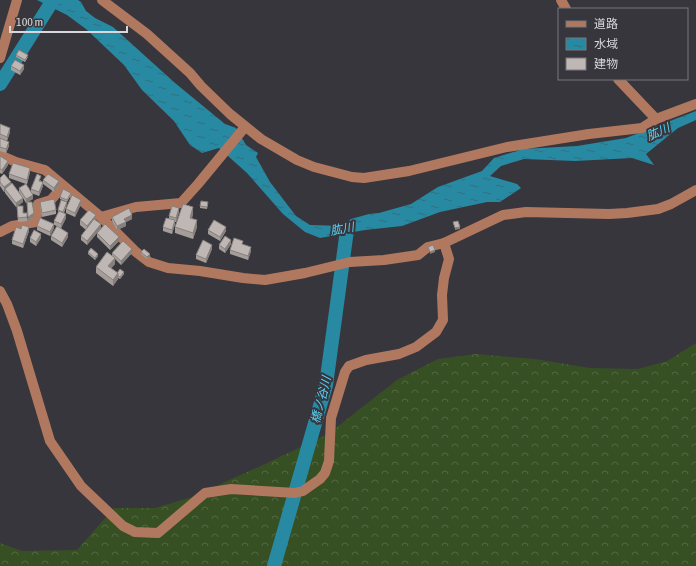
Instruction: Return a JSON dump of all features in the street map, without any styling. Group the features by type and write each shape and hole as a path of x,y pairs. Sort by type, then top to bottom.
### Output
{"street":[{"path":"0,58 17,0"},
{"path":"102,0 147,34 244,129 297,160 314,167 352,177 364,178 409,171 507,147 589,134 642,128 656,119 696,104"},
{"path":"619,80 656,119"},
{"path":"101,217 136,207 181,203 244,129"},
{"path":"0,155 16,162 45,170 101,217 136,252 149,262 168,268 264,280 305,273 350,262 384,260 418,255 428,247 444,242 503,215 526,212 609,214 635,212 658,209 696,190"},
{"path":"0,232 12,226 36,222 38,204 51,200 63,186"},
{"path":"0,291 17,331 50,441 81,486 123,526 135,532 158,533 205,493 230,489 295,493 303,491 320,479 325,473 329,461 331,418 349,366 366,360 399,354 416,347 436,332 443,320 442,295 444,278 449,259 444,242"}],"green space":[{"path":"696,343 696,566 0,566 0,543 22,551 77,550 114,508 155,508 192,497 265,464 328,434 397,380 438,359 476,354 535,359 590,368 638,369 667,361"}],"water":[{"name":"肱川","path":"37,0 78,0 81,2 86,11 95,18 113,27 175,83 225,124 236,128 246,145 258,153 256,157 270,182 296,216 310,225 342,226 351,219 411,204 438,187 482,171 494,158 523,149 577,146 626,138 696,111 696,120 678,128 646,154 654,165 632,158 575,161 524,159 501,166 490,176 517,184 521,188 500,202 487,202 440,212 402,226 365,230 320,238 305,232 283,214 247,173 219,148 202,153 190,145 174,121 142,90 124,65 86,29 67,15"}],"building":[{"path":"19,50 28,55 25,60 16,55"},
{"path":"15,60 24,65 20,71 11,66"},
{"path":"0,124 10,128 7,137 0,134"},
{"path":"0,138 9,142 6,149 0,147"},
{"path":"0,156 8,161 2,170 0,169"},
{"path":"13,163 30,168 27,180 9,174"},
{"path":"4,174 11,182 4,187 0,182 0,178"},
{"path":"37,174 41,176 39,181 43,182 39,192 31,189"},
{"path":"48,174 59,181 54,188 43,180"},
{"path":"12,183 23,198 16,203 5,189"},
{"path":"26,184 33,195 26,199 19,188"},
{"path":"63,189 71,193 67,200 60,197"},
{"path":"72,195 81,200 75,213 66,209"},
{"path":"54,199 56,210 42,213 40,202"},
{"path":"61,200 67,202 63,212 58,210"},
{"path":"201,201 208,202 207,207 200,206"},
{"path":"27,202 32,202 34,213 28,217"},
{"path":"183,204 193,207 190,218 197,220 193,233 175,227"},
{"path":"17,206 23,206 23,213 27,213 27,217 18,218"},
{"path":"172,206 179,208 176,218 169,216"},
{"path":"129,208 132,215 124,219 126,222 117,226 112,217"},
{"path":"89,210 96,215 87,226 80,220"},
{"path":"59,211 66,214 61,224 54,221"},
{"path":"40,218 54,224 50,232 37,226"},
{"path":"166,218 175,220 172,230 163,227"},
{"path":"94,219 101,224 87,241 81,236"},
{"path":"214,220 226,227 220,237 208,230"},
{"path":"458,221 460,227 455,228 453,222"},
{"path":"105,224 119,237 110,246 97,233"},
{"path":"22,225 29,227 23,244 12,240 16,227 21,229"},
{"path":"57,226 68,233 62,243 51,236"},
{"path":"34,230 41,234 36,242 30,238"},
{"path":"225,236 231,240 225,249 219,245"},
{"path":"234,238 243,241 242,244 251,247 248,256 230,250"},
{"path":"203,240 212,245 206,259 196,255"},
{"path":"123,241 132,249 121,261 112,253"},
{"path":"433,245 435,250 430,252 428,247"},
{"path":"91,248 98,254 95,258 88,252"},
{"path":"144,249 150,254 147,257 141,252"},
{"path":"107,252 115,258 108,266 118,273 113,280 96,267"},
{"path":"120,269 124,272 120,277 117,273"}],"waterway":[{"path":"0,84 53,0"},
{"name":"橋ノ谷川","path":"274,566 326,385 347,230"}]}
